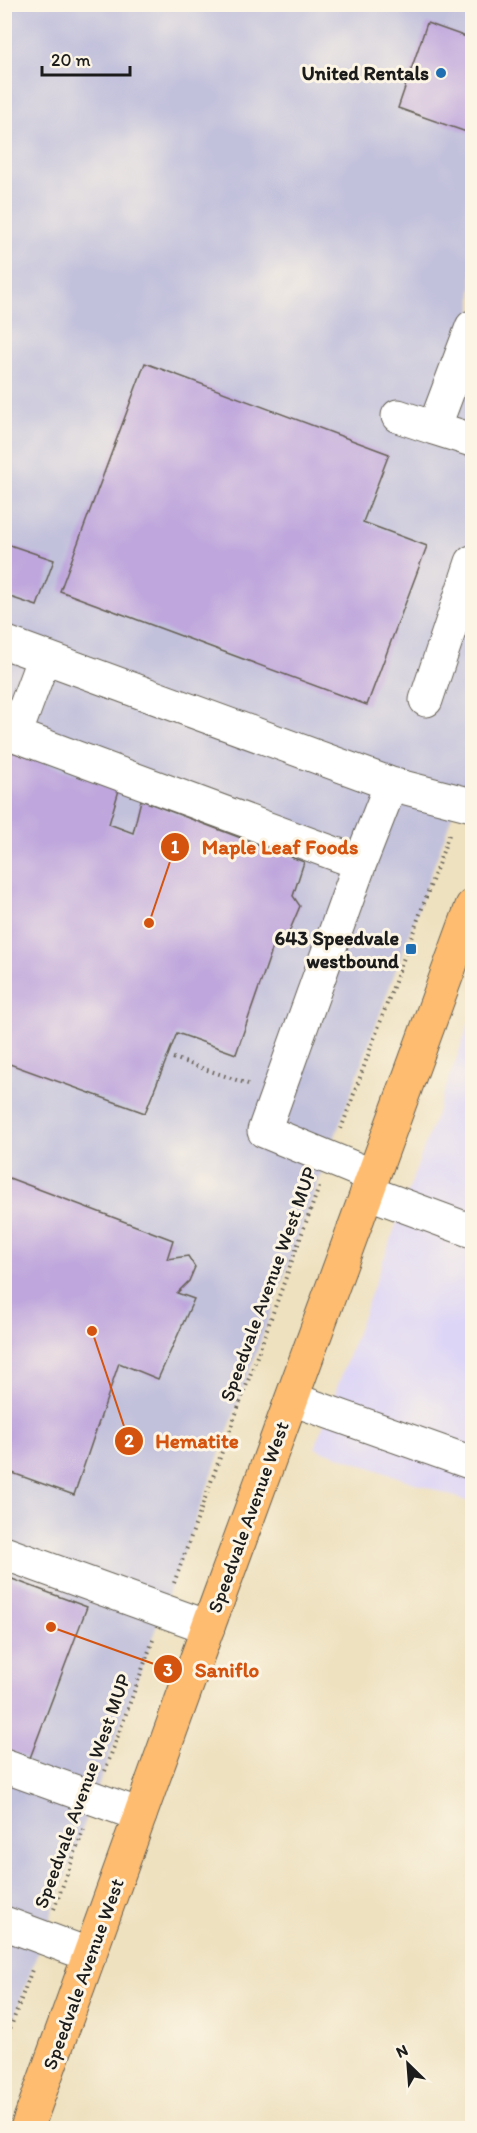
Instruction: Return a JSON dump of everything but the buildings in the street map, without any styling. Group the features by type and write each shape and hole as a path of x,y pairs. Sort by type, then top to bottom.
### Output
{"main road":[{"name":"Speedvale Avenue West","path":"27,2128 472,906"}],"lane":[{"path":"434,428 472,327"},
{"path":"398,416 472,440"},
{"path":"426,700 472,562"},
{"path":"4,642 391,784 467,803"},
{"path":"44,657 15,735 360,862"},
{"path":"391,784 360,862 264,1131 330,1158 370,1184 472,1231"},
{"path":"292,1399 472,1463"},
{"path":"4,1553 208,1627"},
{"path":"4,1766 140,1815"},
{"path":"4,1923 90,1955"}],"path":[{"name":"Speedvale Avenue West MUP","path":"4,2045 330,1158 467,803"},
{"path":"172,1058 277,1095"}],"shaded area":[{"path":"5,5 472,5 472,761 5,2042"},
{"path":"472,1016 472,1503 315,1448"}],"place":[{"name":"United Rentals","path":"441,73"},
{"name":"Maple Leaf Foods","path":"149,923"},
{"name":"643 Speedvale westbound","path":"411,949"},
{"name":"Hematite","path":"92,1331"},
{"name":"Saniflo","path":"51,1627"}]}
